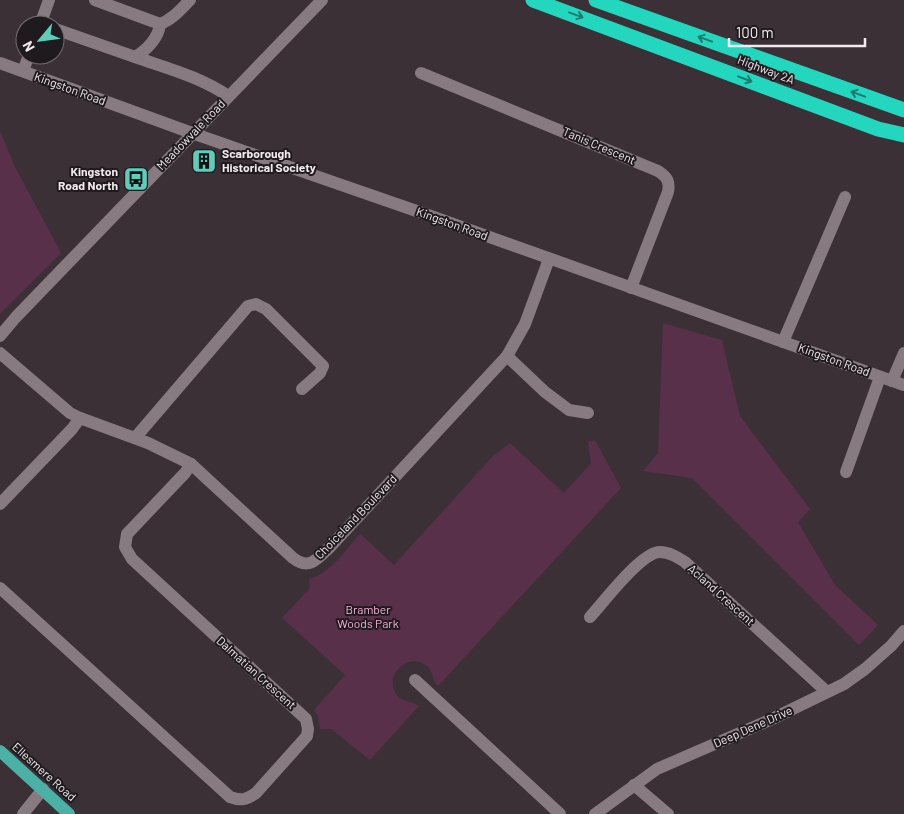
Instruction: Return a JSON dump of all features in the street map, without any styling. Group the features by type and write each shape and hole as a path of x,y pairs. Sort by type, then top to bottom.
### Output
{"highway":[{"name":"Highway 2A","path":"534,0 878,129 904,135"},
{"name":"Highway 2A","path":"596,0 904,110"},
{"path":"878,129 904,140"}],"main road":[{"name":"Ellesmere Road","path":"0,750 70,814"}],"street":[{"path":"45,15 49,0"},
{"path":"95,0 160,24 173,17 190,0"},
{"name":"Meadowvale Road","path":"0,336 192,133 322,0"},
{"path":"135,56 143,52 159,32 160,24"},
{"path":"65,32 201,81 217,88 228,96"},
{"name":"Kingston Road","path":"0,63 892,381"},
{"path":"23,71 25,65"},
{"name":"Tanis Crescent","path":"421,73 658,171 666,176 670,183 668,192 631,288"},
{"path":"782,342 845,197"},
{"name":"Choiceland Boulevard","path":"0,353 70,413 135,438 191,464 293,558 302,563 311,563 330,547 507,356 525,324 549,259"},
{"path":"135,438 248,306 256,304 266,309 323,366 320,372 302,390"},
{"path":"846,472 904,353"},
{"path":"507,356 545,392 569,410 588,413"},
{"path":"0,504 72,429 80,418"},
{"name":"Dalmatian Crescent","path":"0,588 230,797 240,800 248,799 256,793 307,736 306,719 132,559 125,548 127,534 185,473 191,464"},
{"name":"Acland Crescent","path":"590,617 638,565 654,553 666,553 685,562 827,692"},
{"name":"Deep Dene Drive","path":"596,814 656,769 772,719 844,684 865,669 891,646 904,630"},
{"path":"415,680 560,814"},
{"path":"634,785 668,814"},
{"path":"24,814 43,790"}],"green space":[{"path":"0,131 15,167 61,253 0,314"},
{"path":"663,323 722,340 740,416 810,509 798,522 835,585 878,625 859,645 692,478 643,471 658,453"},
{"name":"Bramber Woods Park","path":"595,440 621,488 438,686 429,668 420,662 413,661 400,667 393,679 396,694 401,699 419,706 370,760 331,729 320,729 318,717 314,710 345,675 282,618 310,588 309,579 324,572 331,566 360,534 394,565 493,456 510,443 564,493 591,463 588,442"}],"place":[{"name":"Scarborough Historical Society","path":"204,161"},
{"name":"Kingston Road North","path":"136,179"}]}
